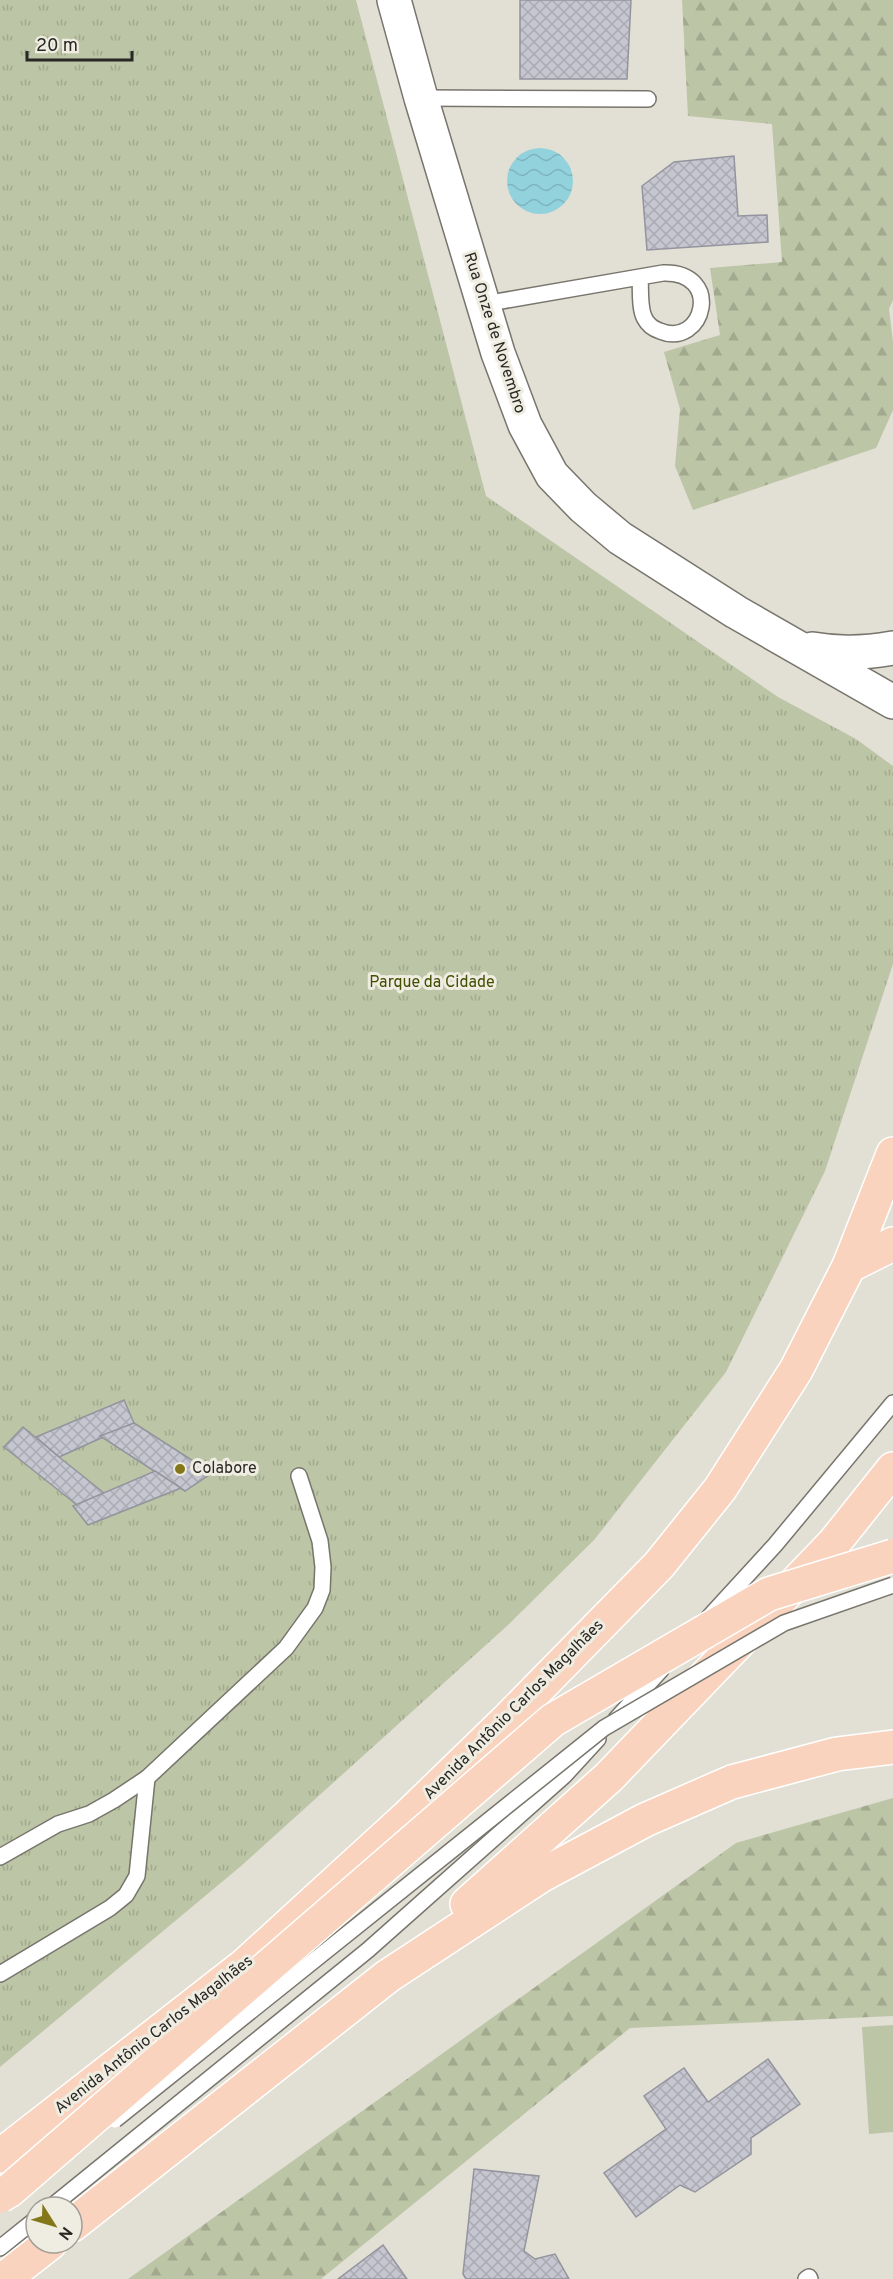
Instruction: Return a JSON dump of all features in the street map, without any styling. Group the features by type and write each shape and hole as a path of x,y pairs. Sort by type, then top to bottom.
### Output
{"main road":[{"name":"Avenida Antônio Carlos Magalhães","path":"0,2156 245,1965 407,1816 498,1728 659,1565 720,1489 796,1370 849,1266 893,1154"},
{"path":"849,1266 893,1244"},
{"path":"84,2216 388,1976 609,1777 834,1544 893,1469"},
{"path":"0,2196 10,2190 553,1720 769,1594 893,1556"},
{"path":"388,1976 542,1875 645,1820 732,1782 837,1754 893,1747"},
{"path":"4,2279 35,2255"}],"street":[{"name":"Rua Onze de Novembro","path":"394,0 498,353 525,425 552,475 583,507 620,538 736,612 893,702"},
{"name":"Rua Onze de Novembro","path":"798,646 834,653 863,653 893,648"}],"lane":[{"path":"421,98 648,99"},
{"path":"484,304 640,278 676,273 689,278 698,288 702,301 700,315 692,326 681,333 667,334 654,328 645,319 640,278"},
{"path":"66,2195 368,1950 564,1776 775,1545 893,1403"},
{"path":"0,1857 58,1824 89,1814 147,1778 286,1648 315,1608 322,1590 323,1567 320,1541 299,1476"},
{"path":"0,2212 604,1728 784,1623 893,1585"},
{"path":"0,1974 110,1908 126,1895 137,1876 147,1778"},
{"path":"0,2248 24,2229"}],"green space":[{"name":"Parque da Cidade","path":"0,0 356,0 486,496 778,697 856,739 893,766 893,964 825,1171 726,1372 594,1540 508,1625 241,1866 0,2067"},
{"path":"682,0 893,0 893,300 889,309 893,342 893,410 876,448 693,510 675,466 680,409 664,352 720,335 710,268 782,262 772,124 688,116"},
{"path":"893,1798 893,2016 630,2028 321,2279 128,2279 736,1843"},
{"path":"893,2025 893,2132 869,2134 862,2027"}],"water":[{"path":"540,148 553,151 563,158 570,168 573,181 570,194 563,204 553,211 540,214 527,211 517,204 510,194 507,181 510,168 517,158 527,151"}],"building":[{"path":"520,0 631,0 627,79 520,79"},
{"path":"734,156 738,216 767,215 768,242 647,250 642,186 674,162"},
{"path":"124,1400 134,1423 59,1457 36,1437"},
{"path":"134,1423 212,1473 185,1491 100,1436"},
{"path":"23,1427 104,1493 77,1505 4,1447"},
{"path":"155,1471 181,1488 88,1525 73,1506"},
{"path":"768,2059 800,2104 751,2138 751,2154 695,2192 680,2185 636,2217 604,2173 666,2129 644,2096 684,2068 708,2102"},
{"path":"474,2169 539,2176 524,2251 535,2259 555,2254 569,2279 466,2279 463,2274"},
{"path":"383,2245 407,2279 338,2279"}],"place":[{"name":"Colabore","path":"180,1469"}]}
